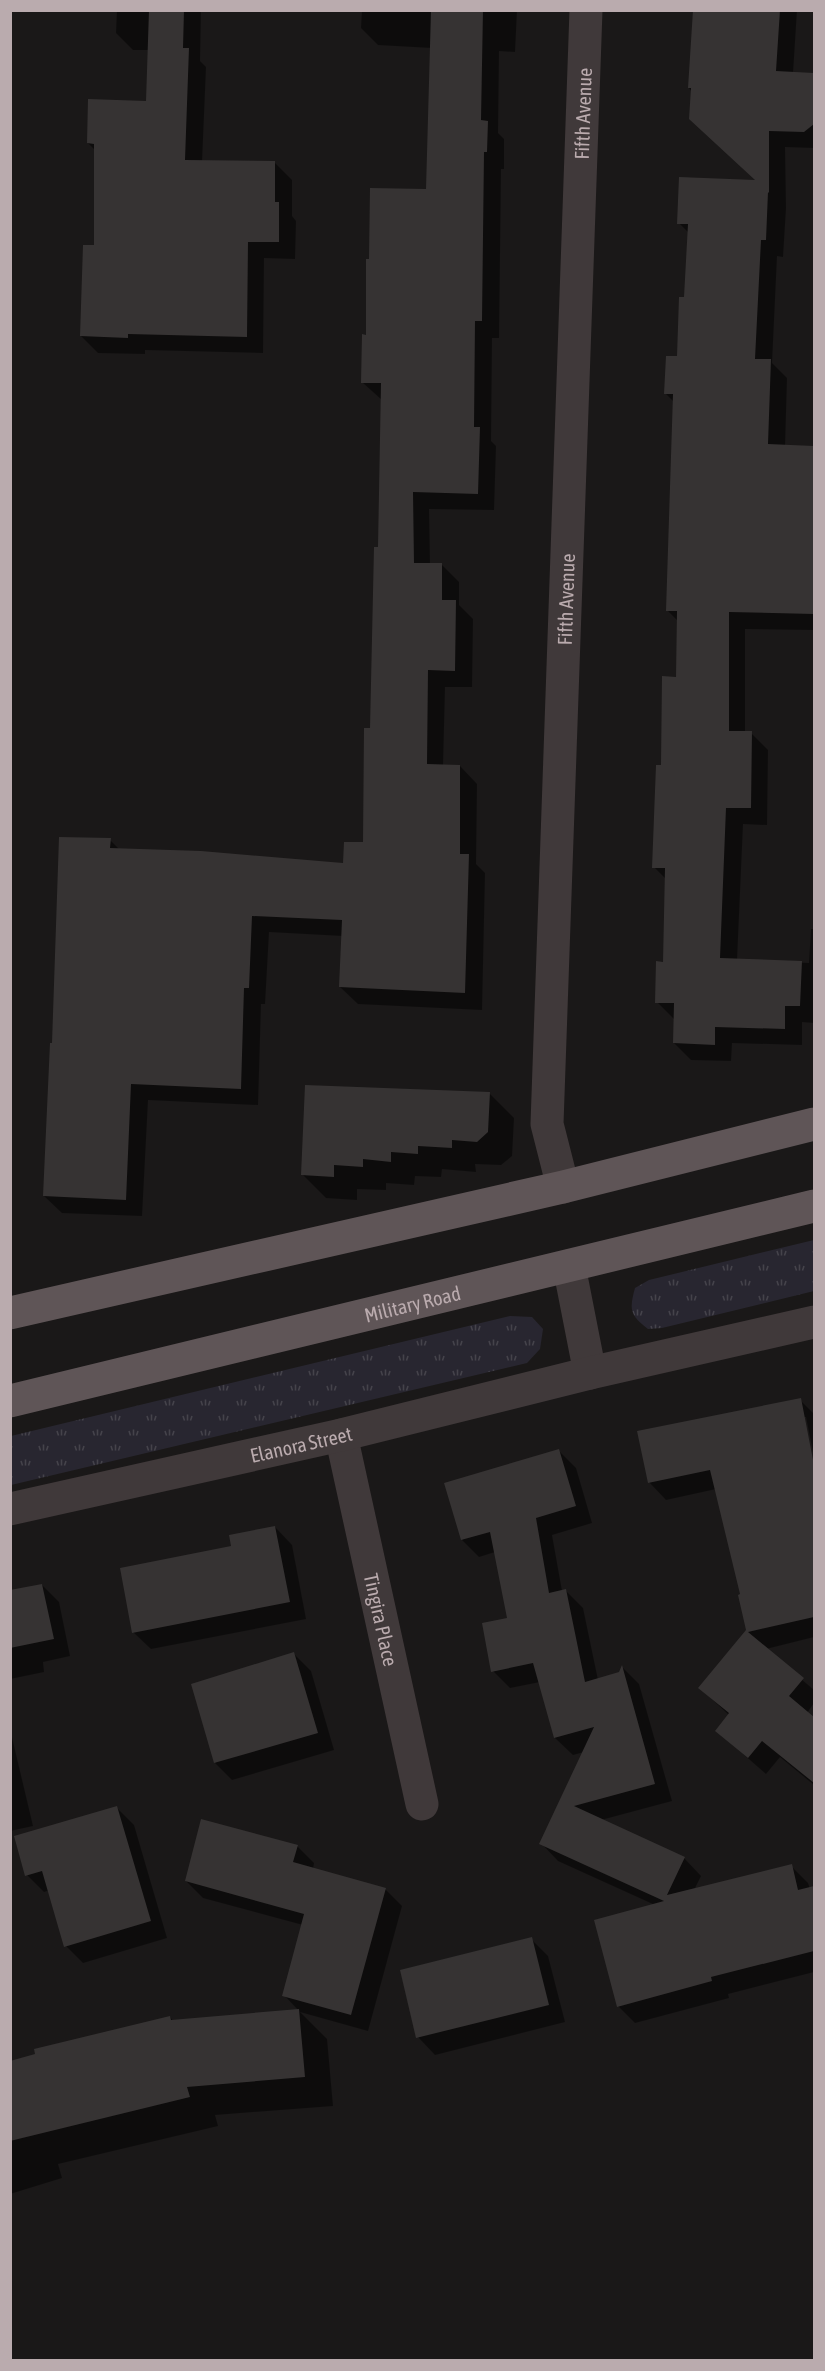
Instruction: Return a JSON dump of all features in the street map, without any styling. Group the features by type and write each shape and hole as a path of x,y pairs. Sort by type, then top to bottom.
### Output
{"main road":[{"path":"10,1313 562,1187 814,1124"},
{"name":"Military Road","path":"10,1401 814,1206"}],"street":[{"name":"Fifth Avenue","path":"562,1187 547,1124 586,10"},
{"path":"569,1266 591,1373"},
{"name":"Elanora Street","path":"10,1509 341,1435 591,1373 814,1322"},
{"name":"Tingira Place","path":"341,1435 422,1804"}],"green space":[{"path":"814,1240 814,1291 662,1328 648,1329 632,1312 635,1288 649,1280"},
{"path":"510,1316 532,1317 543,1329 540,1349 527,1363 11,1485 11,1436"}],"building":[{"path":"149,10 184,10 183,48 189,48 185,160 275,161 275,202 279,202 279,242 248,242 247,337 128,334 128,338 80,336 83,245 94,245 94,144 87,143 88,99 146,101"},
{"path":"431,10 483,10 481,120 488,121 487,152 484,152 482,321 475,321 474,427 480,427 478,494 413,492 414,563 442,563 442,600 456,600 455,671 428,670 427,764 460,765 460,854 469,854 465,993 339,987 342,920 252,916 249,988 244,988 241,1089 131,1084 126,1200 43,1196 50,1043 52,1043 59,837 111,838 110,848 201,851 343,863 344,842 363,842 364,728 370,728 374,547 378,547 381,383 361,383 362,334 366,335 366,259 369,259 370,188 426,189"},
{"path":"693,10 780,10 776,71 814,73 814,124 804,132 769,131 769,193 766,240 761,240 755,359 771,359 768,444 814,446 814,614 729,612 729,731 752,731 751,808 726,808 720,958 802,961 800,1006 785,1006 785,1029 715,1027 715,1045 673,1043 674,1003 655,1003 656,961 663,962 665,868 652,868 656,765 661,765 662,676 676,677 677,611 666,611 673,394 664,394 666,356 677,356 679,297 684,297 688,224 677,224 679,177 755,180 689,119 691,88 688,88"},
{"path":"305,1085 490,1092 488,1132 477,1142 452,1140 452,1148 418,1146 418,1154 391,1152 391,1162 363,1159 363,1167 334,1165 334,1177 301,1175"},
{"path":"801,1398 814,1465 814,1617 748,1632 804,1678 789,1696 814,1717 814,1783 762,1741 748,1758 715,1731 729,1713 698,1688 746,1630 738,1595 740,1594 710,1470 648,1483 637,1431"},
{"path":"559,1449 576,1506 536,1518 549,1593 566,1589 585,1682 619,1672 622,1665 655,1784 574,1806 685,1857 667,1895 792,1864 798,1890 814,1886 814,1951 711,1977 712,1981 617,2007 594,1920 664,1901 539,1844 594,1727 554,1738 533,1663 491,1672 482,1623 507,1618 490,1532 461,1540 444,1483"},
{"path":"275,1526 290,1602 132,1633 120,1568 231,1546 229,1535"},
{"path":"42,1584 54,1639 10,1648 10,1590"},
{"path":"294,1652 318,1733 214,1763 191,1684"},
{"path":"117,1806 151,1921 64,1947 42,1871 25,1876 14,1836"},
{"path":"201,1819 298,1845 293,1862 386,1888 351,2015 282,1996 304,1914 185,1881"},
{"path":"532,1937 549,2005 416,2038 400,1970"},
{"path":"299,2009 305,2077 187,2087 190,2097 10,2141 10,2061 35,2054 34,2049 170,2016 171,2020"}]}
